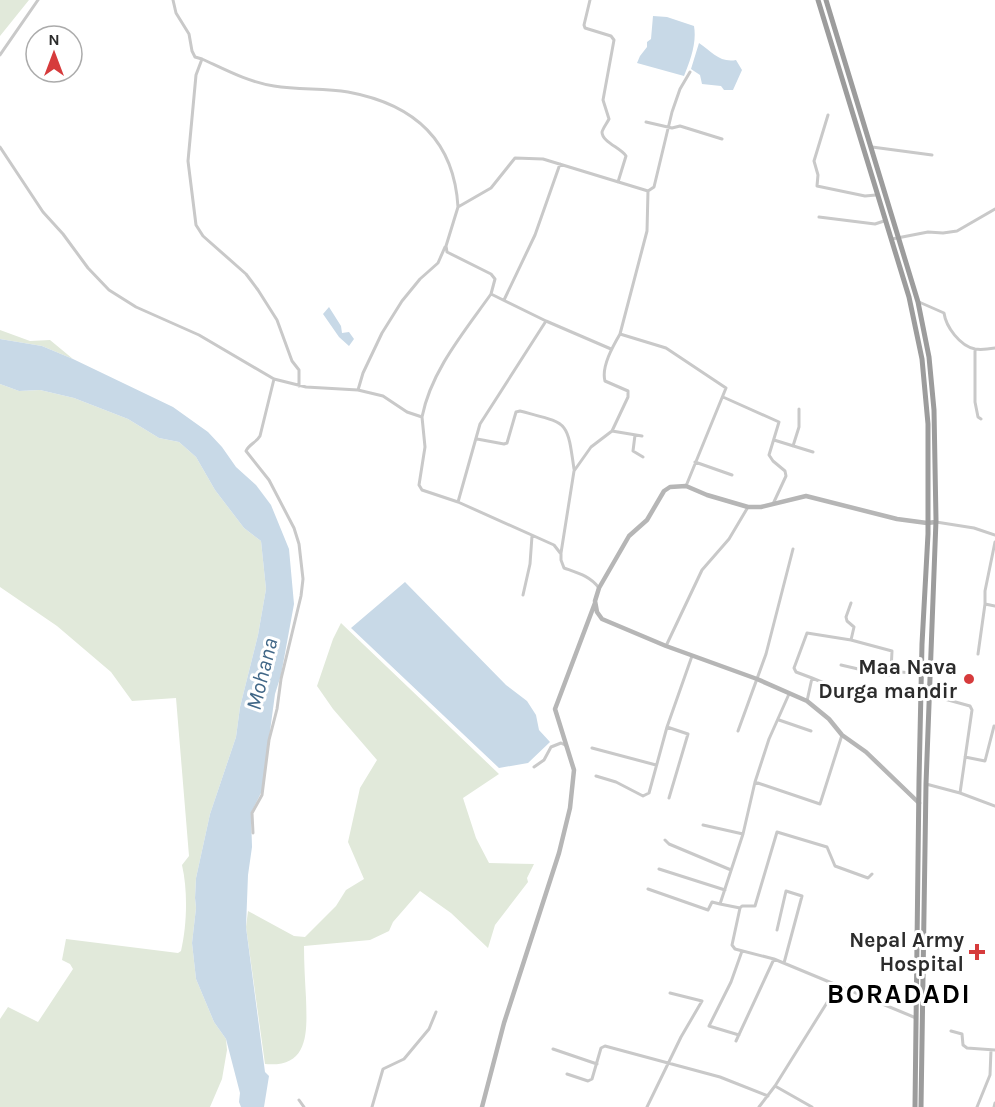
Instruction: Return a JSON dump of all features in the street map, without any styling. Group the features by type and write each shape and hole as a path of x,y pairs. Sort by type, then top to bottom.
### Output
{"highway":[{"path":"818,0 909,297 922,359 928,424 922,644 915,1107"},
{"path":"826,0 918,302 929,357 934,410 936,522 926,784 921,1107"}],"main road":[{"path":"482,1107 504,1023 559,853 570,808 574,770 555,709 556,702 599,588 629,536 647,520 664,491 670,487 686,486 748,507 806,496 897,519 936,522"},
{"path":"595,601 597,612 602,619 666,646 757,679 807,701 830,719 842,735 866,752 919,803"}],"street":[{"path":"0,55 38,0"},
{"path":"172,0 176,13 189,34 195,57 247,80 275,87 349,92 384,103 414,116 433,134 446,156 456,184 458,207 446,246 438,263 420,279 402,301 382,333 363,373 358,390"},
{"path":"590,0 585,28 614,39 603,100 609,119 602,135 604,139 620,148 626,156 618,182"},
{"path":"202,59 195,75 188,161 196,225 203,236 246,274 278,320 292,362 299,370 299,386"},
{"path":"648,191 654,187 680,89 690,72"},
{"path":"828,115 814,161 818,175 817,186 865,196 878,195"},
{"path":"646,122 676,128 680,126 722,139"},
{"path":"0,147 43,212 63,234 88,268 109,290 136,307 199,335 274,379 299,386 358,390 383,396 406,412 422,417"},
{"path":"872,147 932,156"},
{"path":"458,207 491,188 515,158 543,159 648,191"},
{"path":"504,300 535,235 560,164"},
{"path":"574,471 591,447 612,431 628,397 628,391 605,381 604,376 611,349 620,334 647,231 648,191"},
{"path":"892,239 928,232 957,231 995,209"},
{"path":"819,217 875,224 886,220"},
{"path":"446,246 447,252 491,274 495,279 491,294 459,338 426,398 422,417 425,447 419,484 422,490 458,502 554,545 561,554"},
{"path":"491,294 611,349"},
{"path":"918,302 944,313 946,324 951,331 975,349 995,348"},
{"path":"458,502 480,424 546,321"},
{"path":"620,334 666,348 726,388 686,486"},
{"path":"975,349 975,402 978,417 981,419"},
{"path":"253,833 252,813 262,795 269,740 303,579 299,544 294,528 269,480 246,451 260,436 274,379"},
{"path":"723,397 780,422 769,455 785,471 786,476 773,504"},
{"path":"793,446 799,427 799,409"},
{"path":"477,439 507,443 516,412 520,411 552,420 566,429 569,434 574,471 561,560 564,568 585,575 599,588"},
{"path":"612,431 642,436"},
{"path":"635,435 633,451 643,457"},
{"path":"774,440 813,452"},
{"path":"695,462 732,475"},
{"path":"666,646 702,570 729,539 748,507"},
{"path":"936,522 974,528 995,535"},
{"path":"523,595 530,564 532,536"},
{"path":"978,654 995,542"},
{"path":"738,731 766,654 793,549"},
{"path":"851,603 846,616 847,621 854,627 851,640"},
{"path":"985,604 995,606"},
{"path":"841,665 889,675 892,651 851,640 807,633 794,670 841,690"},
{"path":"596,776 616,782 643,796 649,793 667,727 692,656"},
{"path":"891,671 923,675"},
{"path":"807,701 812,678"},
{"path":"720,904 743,834 755,782 790,693"},
{"path":"930,695 970,705 972,710 960,793"},
{"path":"779,720 812,731"},
{"path":"965,757 985,761 994,726"},
{"path":"667,727 688,734 669,798"},
{"path":"755,782 820,804 842,735"},
{"path":"534,767 544,760 551,747 561,743 565,745"},
{"path":"592,748 656,765"},
{"path":"926,784 960,793 995,807"},
{"path":"703,825 743,834"},
{"path":"648,889 708,910 712,902 740,908 755,906 777,832 827,847 835,866 868,878 872,874"},
{"path":"665,840 669,844 731,870"},
{"path":"659,869 725,890"},
{"path":"777,930 786,891 802,896 784,963"},
{"path":"740,908 732,945 735,949 774,958 916,1019"},
{"path":"739,1035 708,1026 731,982 742,951"},
{"path":"736,1041 774,958"},
{"path":"759,1107 775,1086 838,985"},
{"path":"647,1107 668,1062 702,1001 670,993"},
{"path":"372,1107 383,1069 404,1059 429,1029 436,1012"},
{"path":"951,1032 962,1034 963,1045 967,1048 993,1050 990,1075 977,1107"},
{"path":"567,1074 588,1082 592,1079 604,1046 720,1077 768,1096"},
{"path":"553,1049 597,1064"},
{"path":"775,1086 812,1107"},
{"path":"299,1100 304,1107"},
{"path":"994,1107 995,1103"}],"green space":[{"path":"0,0 29,0 0,36"},
{"path":"0,330 30,341 50,340 73,359 42,346 0,339"},
{"path":"0,384 19,391 40,390 74,398 128,419 159,438 179,442 196,457 215,490 244,528 261,541 266,589 258,635 240,707 236,737 210,814 196,878 196,908 192,943 196,979 214,1022 226,1039 227,1050 222,1079 210,1107 0,1107 0,1019 8,1007 38,1022 73,969 70,964 62,960 66,939 178,953 181,951 186,908 182,865 189,856 176,698 132,701 111,672 57,626 0,587"},
{"path":"341,623 499,774 463,798 476,838 489,863 534,864 527,878 528,882 495,925 488,948 451,913 420,891 393,922 389,931 370,940 304,946 306,1023 303,1045 291,1060 280,1064 265,1064 246,927 248,911 294,936 305,937 336,906 346,890 364,879 348,842 360,788 377,760 333,709 317,686"}],"water":[{"path":"653,16 667,17 694,26 694,45 684,76 637,63 647,47 647,42 651,39"},
{"path":"699,43 725,60 736,60 742,70 733,90 702,84 700,75 691,69"},
{"path":"329,307 341,326 342,333 349,332 354,339 349,346 339,337 323,314"},
{"name":"Mohana","path":"0,339 42,346 73,359 173,407 208,432 271,505 289,549 294,604 281,675 275,694 262,791 251,813 252,847 248,875 246,927 265,1072 269,1076 264,1107 241,1107 240,1093 226,1039 214,1022 196,979 192,943 196,908 196,878 210,814 236,737 240,707 258,635 266,589 261,541 244,528 215,490 196,457 179,442 159,438 128,419 74,398 40,390 19,391 0,384"},
{"path":"405,582 506,685 527,701 536,715 539,730 550,742 528,763 499,768 351,628"}],"place":[{"name":"Maa Nava Durga mandir","path":"969,679"},
{"name":"Nepal Army Hospital","path":"977,952"}],"district":[{"name":"BORADADI","path":"899,994"}]}
